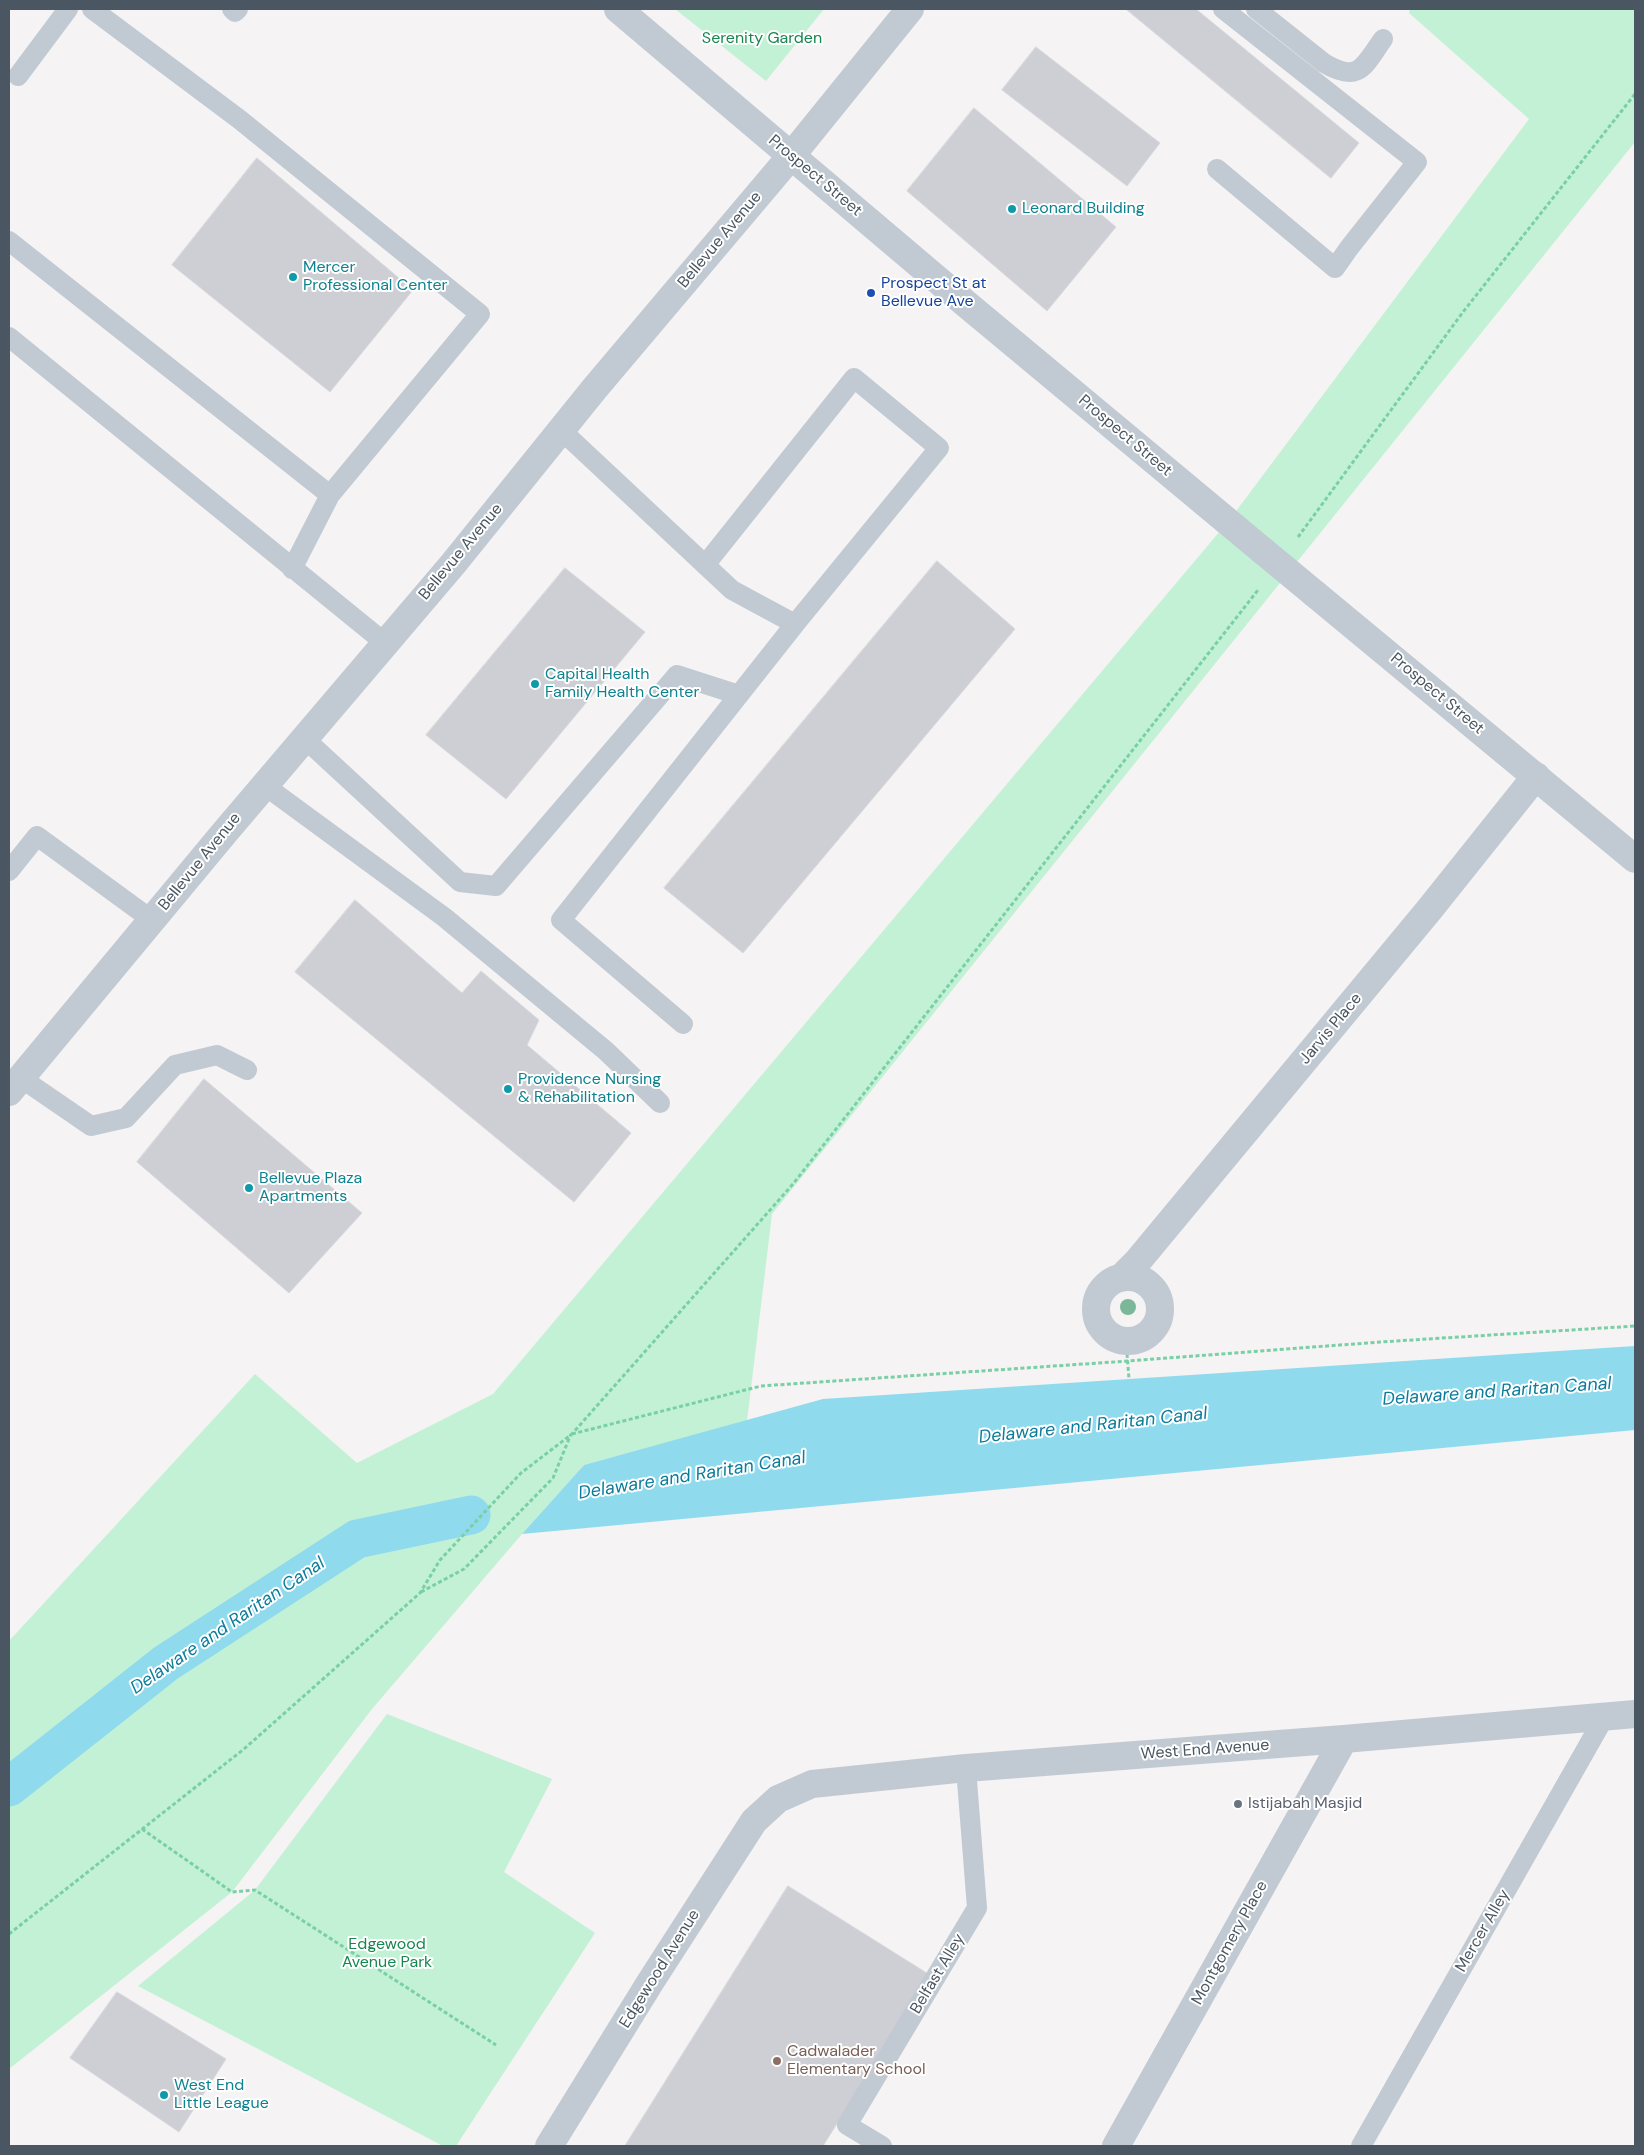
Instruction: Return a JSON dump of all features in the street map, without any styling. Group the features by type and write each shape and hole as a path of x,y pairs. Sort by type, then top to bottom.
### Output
{"street":[{"name":"Prospect Street","path":"618,9 1263,551 1635,859"},
{"name":"Bellevue Avenue","path":"15,1085 264,785 453,564 561,430 791,156 910,9"},
{"name":"Jarvis Place","path":"1127,1351 1109,1335 1099,1322 1096,1311 1102,1291 1110,1283 1121,1278 1137,1262 1429,910 1536,776"},
{"path":"1121,1278 1134,1278 1145,1282 1156,1293 1160,1311 1156,1324 1150,1333 1137,1340 1127,1351"},
{"name":"West End Avenue","path":"778,1798 812,1784 966,1768 1344,1739 1635,1714"},
{"name":"Montgomery Place","path":"1116,2146 1344,1739"},
{"name":"Edgewood Avenue","path":"549,2146 646,1989 754,1821 778,1798"}],"lane":[{"path":"12,78 68,9"},
{"path":"92,9 239,119 480,314 330,495 292,568"},
{"path":"232,9 235,12 238,9"},
{"path":"1216,170 1335,268 1417,162 1222,9"},
{"path":"1256,9 1324,63 1336,70 1347,73 1362,69 1383,40"},
{"path":"9,241 330,495"},
{"path":"9,338 385,643"},
{"path":"683,1024 561,920 795,624 939,448 854,378 705,565"},
{"path":"561,430 732,590 795,624"},
{"path":"304,738 460,882 496,886 677,675 739,695"},
{"path":"264,785 444,917 606,1051 660,1103"},
{"path":"9,872 37,836 152,920"},
{"path":"15,1085 91,1126 126,1118 175,1065 217,1055 247,1070"},
{"name":"Mercer Alley","path":"1360,2146 1605,1716"},
{"name":"Belfast Alley","path":"882,2146 847,2125 977,1908 966,1768"}],"path":[{"path":"1292,545 1463,312 1635,94"},
{"path":"420,1593 440,1560 521,1473 572,1434 793,1184 1263,584"},
{"path":"572,1434 761,1386 1127,1351 1380,1342 1635,1326"},
{"path":"1127,1351 1129,1380"},
{"path":"9,1934 244,1749 420,1593 464,1569 553,1478 572,1434"},
{"path":"142,1829 232,1892 255,1890 496,2045"}],"green space":[{"name":"Serenity Garden","path":"675,9 824,9 766,81"},
{"path":"1410,9 1635,9 1635,142 772,1214 747,1421 584,1465 522,1534 372,1709 232,1892 9,2069 9,1641 255,1374 357,1463 493,1394 1231,518 1529,119 1409,13"},
{"name":"Edgewood Avenue Park","path":"387,1714 552,1779 504,1872 595,1933 456,2146 443,2146 138,1986 255,1890"}],"water":[{"path":"1635,1346 1635,1430 522,1534 584,1465 823,1399"}],"building":[{"path":"1126,9 1196,9 1359,143 1331,178"},
{"path":"1036,47 1160,143 1127,186 1002,90"},
{"name":"Leonard Building","path":"974,108 1116,227 1047,311 907,191"},
{"name":"Mercer Professional Center","path":"257,158 413,290 330,392 172,265"},
{"path":"937,561 1015,629 743,953 664,888"},
{"name":"Capital Health Family Health Center","path":"565,568 645,632 506,799 426,735"},
{"name":"Providence Nursing & Rehabilitation","path":"355,900 462,993 481,971 539,1020 527,1045 631,1133 574,1202 295,972"},
{"name":"Bellevue Plaza Apartments","path":"204,1079 362,1213 289,1293 137,1162"},
{"name":"Cadwalader Elementary School","path":"788,1886 930,1975 823,2146 625,2146"},
{"name":"West End Little League","path":"117,1992 226,2059 179,2132 70,2058"}],"waterway":[{"name":"Delaware and Raritan Canal","path":"9,1787 166,1663 357,1539 471,1515"}],"place":[{"name":"Leonard Building","path":"1012,209"},
{"name":"Mercer Professional Center","path":"293,277"},
{"name":"Prospect St at Bellevue Ave","path":"871,293"},
{"name":"Capital Health Family Health Center","path":"535,684"},
{"name":"Providence Nursing & Rehabilitation","path":"508,1089"},
{"name":"Bellevue Plaza Apartments","path":"249,1188"},
{"name":"Istijabah Masjid","path":"1238,1804"},
{"name":"Cadwalader Elementary School","path":"777,2061"},
{"name":"West End Little League","path":"164,2095"}]}
